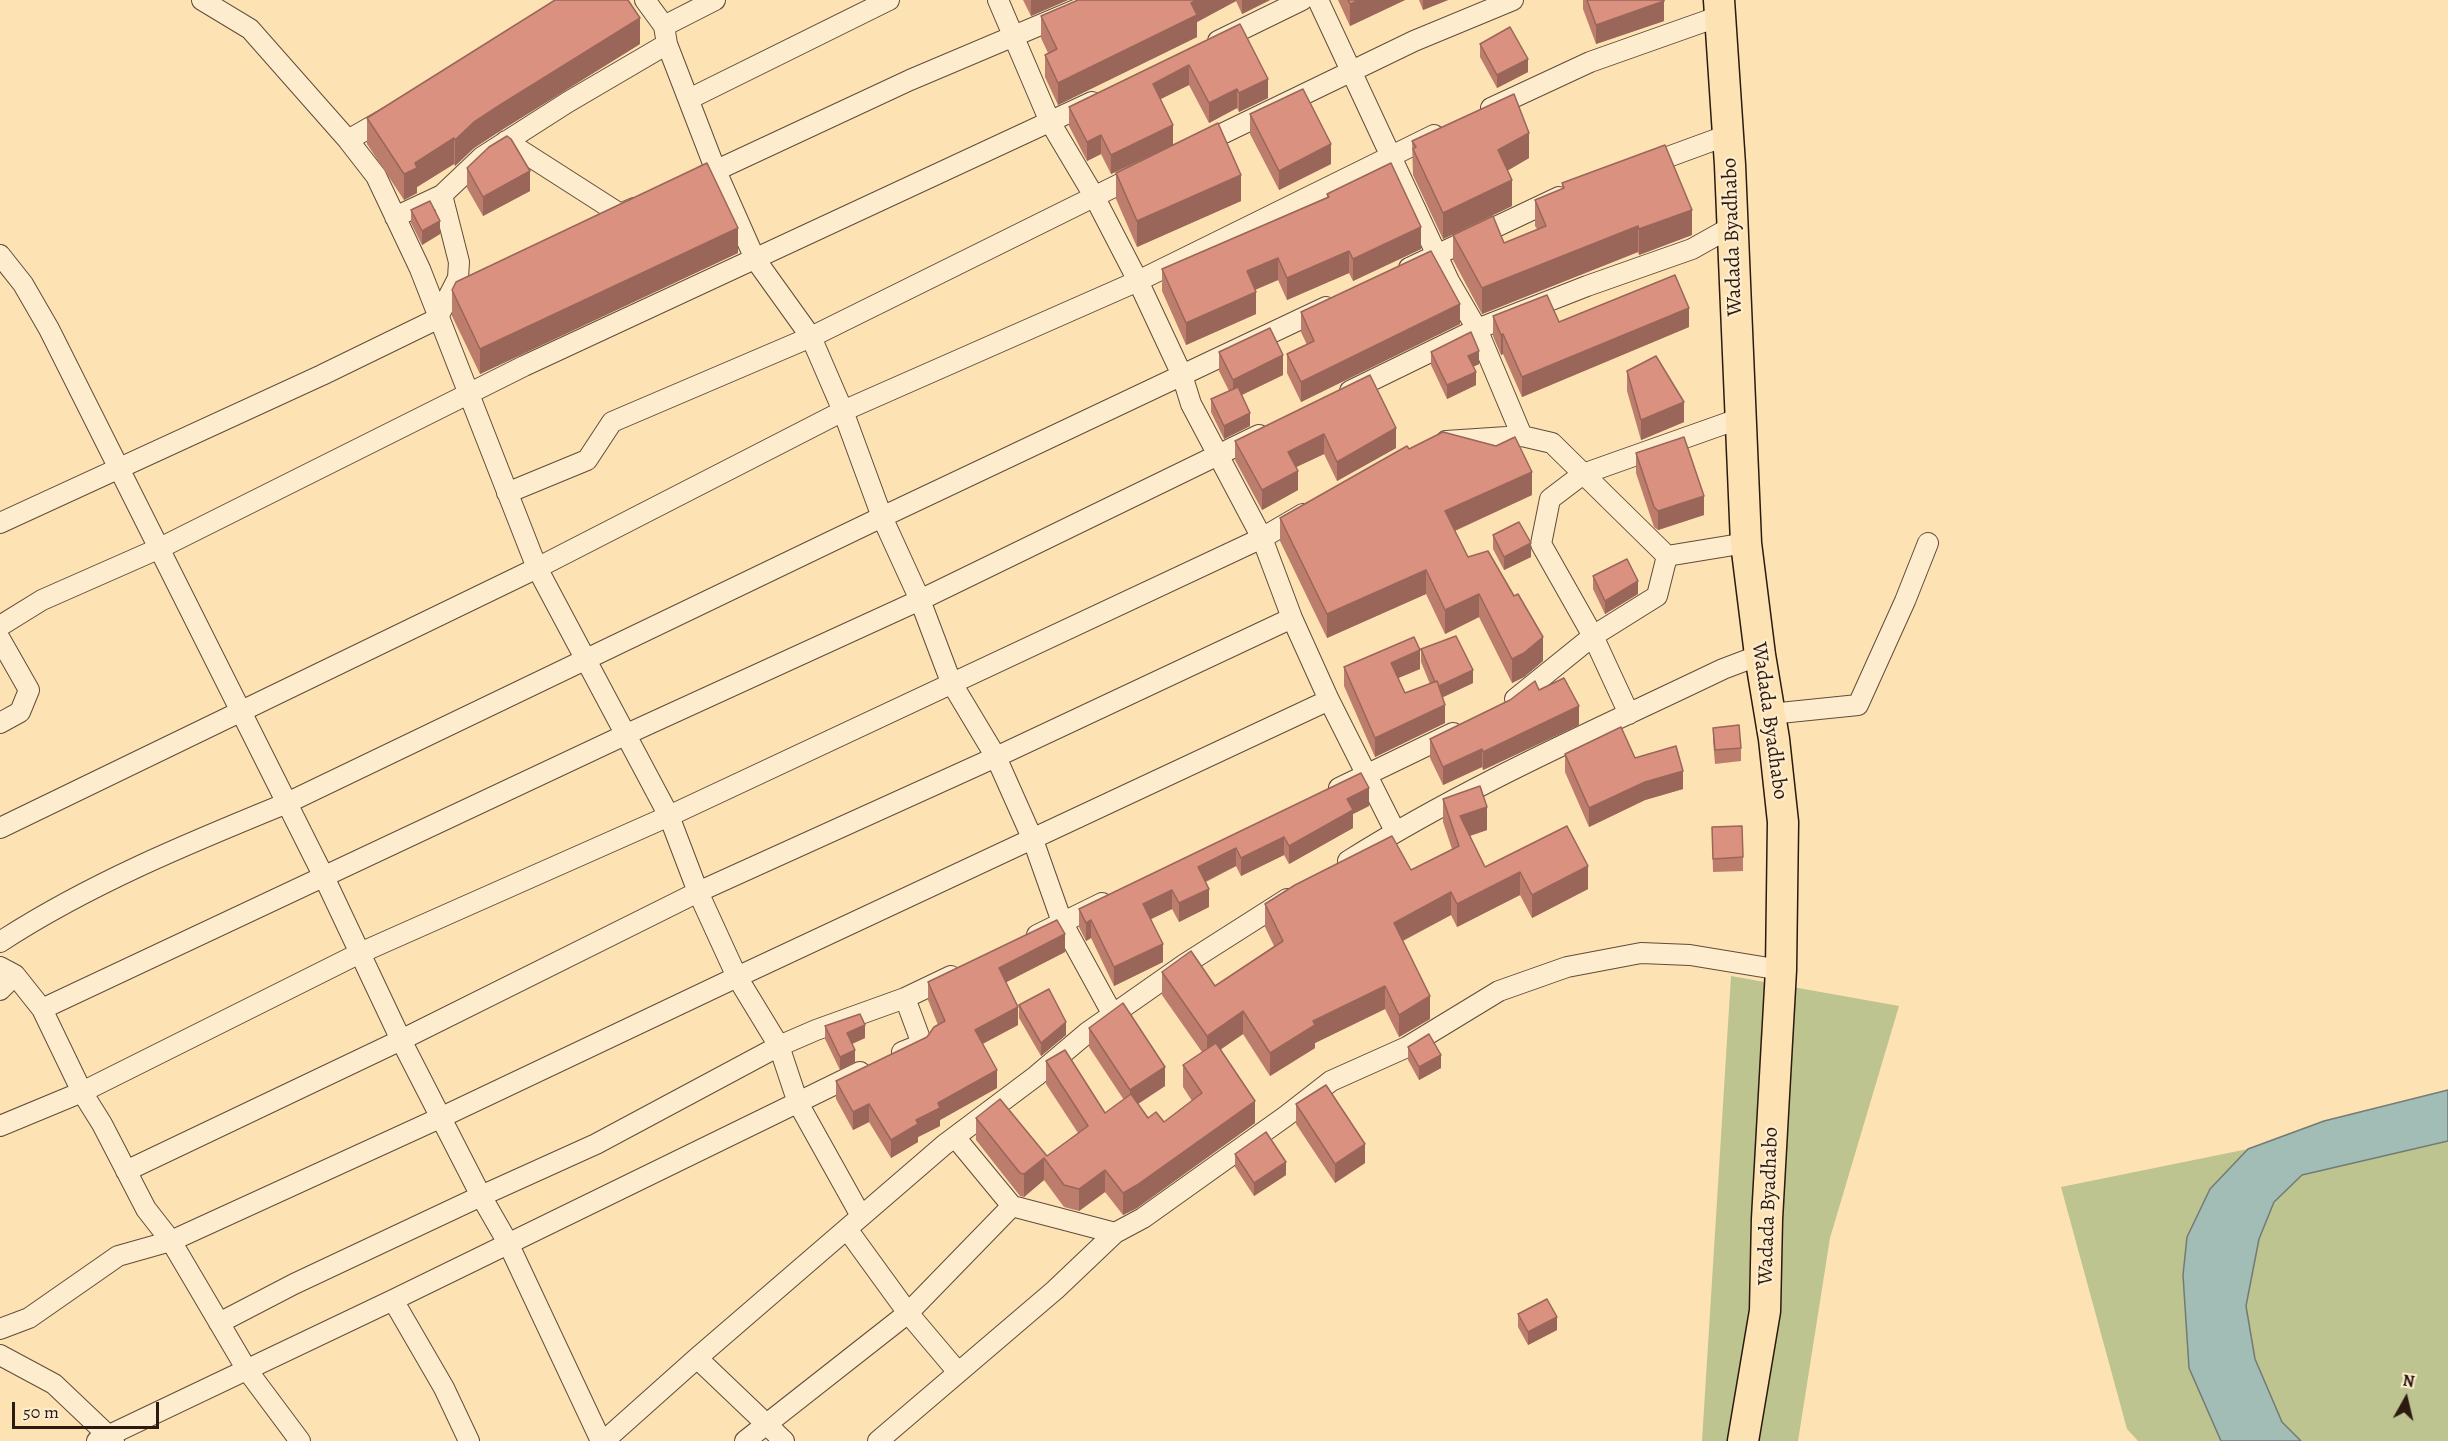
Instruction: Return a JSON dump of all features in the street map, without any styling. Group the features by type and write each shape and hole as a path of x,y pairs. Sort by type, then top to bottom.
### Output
{"main road":[{"name":"Wadada Byadhabo","path":"1720,8 1733,226 1746,543 1783,822 1781,970 1767,1219 1765,1311 1743,1441"}],"street":[{"path":"202,0 250,29 348,140 376,176 420,269 437,319 537,568 669,816 698,892 737,976 779,1046 798,1103 854,1222 908,1313 957,1371"},
{"path":"645,0 665,35 716,171 755,259 811,338 843,411 882,517 920,600 951,682 996,757 1033,840 1062,922 1113,1015"},
{"path":"395,217 442,195 482,157 715,0"},
{"path":"689,99 889,0"},
{"path":"999,0 1050,122 1094,196 1138,281 1182,375 1191,404 1262,537 1292,618 1329,700 1395,831"},
{"path":"684,185 910,80 1099,0"},
{"path":"1197,51 1302,0"},
{"path":"1318,0 1449,281 1476,329 1522,436"},
{"path":"1179,155 1414,41 1512,0"},
{"path":"1471,117 1590,62 1720,8"},
{"path":"0,626 42,600 160,548 524,366 1113,92"},
{"path":"348,140 409,105"},
{"path":"0,828 537,568 843,411 1138,281 1450,127"},
{"path":"1629,171 1728,135"},
{"path":"506,141 620,214 652,199"},
{"path":"507,493 587,460 612,422 811,338 1158,165"},
{"path":"1395,275 1574,191"},
{"path":"0,523 322,375 437,319 458,278 459,262 442,195"},
{"path":"1331,400 1476,329 1692,249 1733,226"},
{"path":"0,255 23,284 49,329 324,877 401,1040 481,1196 508,1243 602,1441 955,1137 1113,1015 1185,964 1305,888"},
{"path":"0,942 124,873 287,803 586,658 1342,300"},
{"path":"1629,714 1593,636 1541,544 1550,499 1583,474 1741,418"},
{"path":"42,1009 627,734 920,600 1280,425"},
{"path":"1431,442 1522,436 1552,443 1667,556"},
{"path":"0,1126 82,1092 360,953 669,816 1262,537 1322,504"},
{"path":"1667,556 1746,543"},
{"path":"1770,714 1858,705 1905,601 1928,543"},
{"path":"1505,708 1593,636 1657,596 1667,556"},
{"path":"126,1171 401,1040 698,892 996,757 1292,618"},
{"path":"0,639 29,690 20,712 0,723"},
{"path":"1335,869 1395,831 1482,784 1723,669 1760,655"},
{"path":"0,1329 29,1318 118,1256 171,1241 442,1118 737,976 1033,840 1329,700"},
{"path":"1324,795 1473,723"},
{"path":"1022,942 1115,897"},
{"path":"878,1441 1054,1290 1115,1233 1143,1218 1331,1081 1407,1047 1499,991 1567,967 1641,953 1690,955 1781,970"},
{"path":"219,1323 481,1196 596,1144 779,1046 816,1030 905,999 972,966"},
{"path":"0,990 8,971 42,1009 82,1092 146,1209 171,1241 247,1370 300,1441"},
{"path":"0,1355 54,1384 107,1439 922,1044 905,999"},
{"path":"955,1137 1012,1206 1115,1233"},
{"path":"745,1441 908,1313 1012,1206"},
{"path":"393,1300 444,1388 470,1441"},
{"path":"697,1358 784,1441"}],"green space":[{"path":"1731,976 1899,1006 1830,1238 1798,1441 1702,1441"},
{"path":"2448,1141 2448,1441 2301,1441 2282,1422 2255,1359 2246,1306 2259,1239 2274,1202 2302,1175"},
{"path":"2248,1149 2210,1189 2189,1368 2221,1441 2138,1441 2127,1429 2061,1187"}],"water":[{"path":"2448,1090 2448,1141 2302,1175 2274,1202 2259,1239 2246,1306 2255,1359 2282,1422 2301,1441 2221,1441 2189,1368 2183,1275 2187,1237 2210,1189 2248,1149 2324,1121"}],"building":[{"path":"555,0 628,0 640,18 474,122 455,140 454,138 415,163 417,168 404,174 367,118"},
{"path":"1078,0 1197,0 1191,3 1197,15 1058,83 1045,55 1057,49 1041,16"},
{"path":"1587,0 1664,0 1664,1 1596,25"},
{"path":"1240,24 1268,79 1239,93 1237,89 1209,103 1189,65 1153,84 1173,125 1111,155 1101,135 1087,142 1069,107"},
{"path":"1510,27 1528,59 1497,75 1480,44"},
{"path":"1303,89 1331,144 1279,171 1250,114"},
{"path":"1514,94 1529,133 1498,150 1512,180 1443,213 1413,149 1416,147 1412,141"},
{"path":"1218,123 1241,175 1137,221 1116,173"},
{"path":"507,136 530,171 483,197 467,168 489,147"},
{"path":"1665,145 1692,210 1639,229 1638,226 1482,288 1453,235 1493,216 1504,243 1546,226 1535,200 1564,188 1562,183"},
{"path":"707,163 738,228 480,349 452,290 456,282"},
{"path":"1391,163 1421,227 1353,259 1349,251 1287,278 1278,258 1247,271 1256,292 1186,323 1162,269 1329,197 1327,194"},
{"path":"430,201 440,221 422,231 411,210"},
{"path":"1431,251 1460,304 1301,382 1287,354 1314,341 1301,312"},
{"path":"1675,275 1689,308 1522,377 1493,316 1547,295 1559,322"},
{"path":"1270,328 1283,355 1233,380 1219,352"},
{"path":"1471,332 1479,351 1468,356 1476,372 1447,385 1431,352"},
{"path":"1656,356 1684,402 1641,420 1627,371"},
{"path":"1370,375 1396,428 1337,462 1324,434 1288,452 1298,471 1262,490 1235,441"},
{"path":"1238,387 1250,413 1224,426 1211,399"},
{"path":"1443,432 1496,446 1515,437 1532,472 1445,511 1468,557 1488,551 1514,596 1518,594 1543,637 1524,653 1512,659 1479,594 1445,610 1426,570 1327,614 1280,518 1407,446 1409,449"},
{"path":"1684,437 1704,496 1658,511 1654,507 1636,453"},
{"path":"1519,522 1531,543 1504,557 1493,535"},
{"path":"1627,559 1638,581 1605,601 1593,576"},
{"path":"1456,636 1473,670 1439,686 1437,681 1435,682 1421,649"},
{"path":"1414,637 1420,650 1391,663 1405,693 1437,681 1445,705 1375,738 1344,667"},
{"path":"1564,678 1579,706 1483,752 1482,749 1443,767 1430,739 1510,700 1535,681 1539,690"},
{"path":"1739,725 1741,748 1715,750 1713,728"},
{"path":"1621,727 1635,758 1676,746 1683,771 1645,782 1589,808 1565,754"},
{"path":"1361,773 1369,788 1347,799 1353,810 1289,846 1284,837 1241,858 1236,848 1198,867 1209,889 1179,903 1172,890 1143,904 1163,944 1114,967 1091,920 1086,923 1079,909"},
{"path":"1480,786 1487,807 1460,816 1485,867 1567,826 1588,866 1532,895 1520,872 1457,904 1451,892 1394,923 1430,996 1399,1015 1385,986 1313,1021 1315,1025 1270,1053 1243,1011 1207,1036 1162,972 1191,951 1215,986 1283,941 1265,904 1295,885 1392,836 1411,870 1459,846 1443,799"},
{"path":"1742,826 1743,857 1713,859 1712,827"},
{"path":"1057,920 1065,934 999,968 1018,1007 975,1030 997,1070 938,1103 940,1108 916,1120 918,1124 891,1140 869,1104 853,1112 836,1081 927,1037 934,1027 945,1021 928,982"},
{"path":"1049,989 1066,1022 1041,1043 1019,1005"},
{"path":"1123,1003 1165,1067 1130,1090 1089,1028"},
{"path":"860,1014 865,1025 847,1033 855,1050 840,1057 825,1026"},
{"path":"1429,1034 1441,1055 1419,1067 1408,1047"},
{"path":"1216,1043 1255,1101 1123,1193 1105,1170 1079,1189 1064,1185 1044,1158 1024,1174 1020,1173 976,1118 1000,1099 1047,1156 1088,1126 1046,1061 1065,1050 1105,1113 1131,1094 1148,1118 1156,1112 1164,1122 1202,1093 1183,1065"},
{"path":"1326,1085 1365,1144 1335,1164 1296,1104"},
{"path":"1266,1132 1286,1162 1254,1183 1235,1154"},
{"path":"1547,1299 1557,1317 1528,1332 1518,1314"}]}
